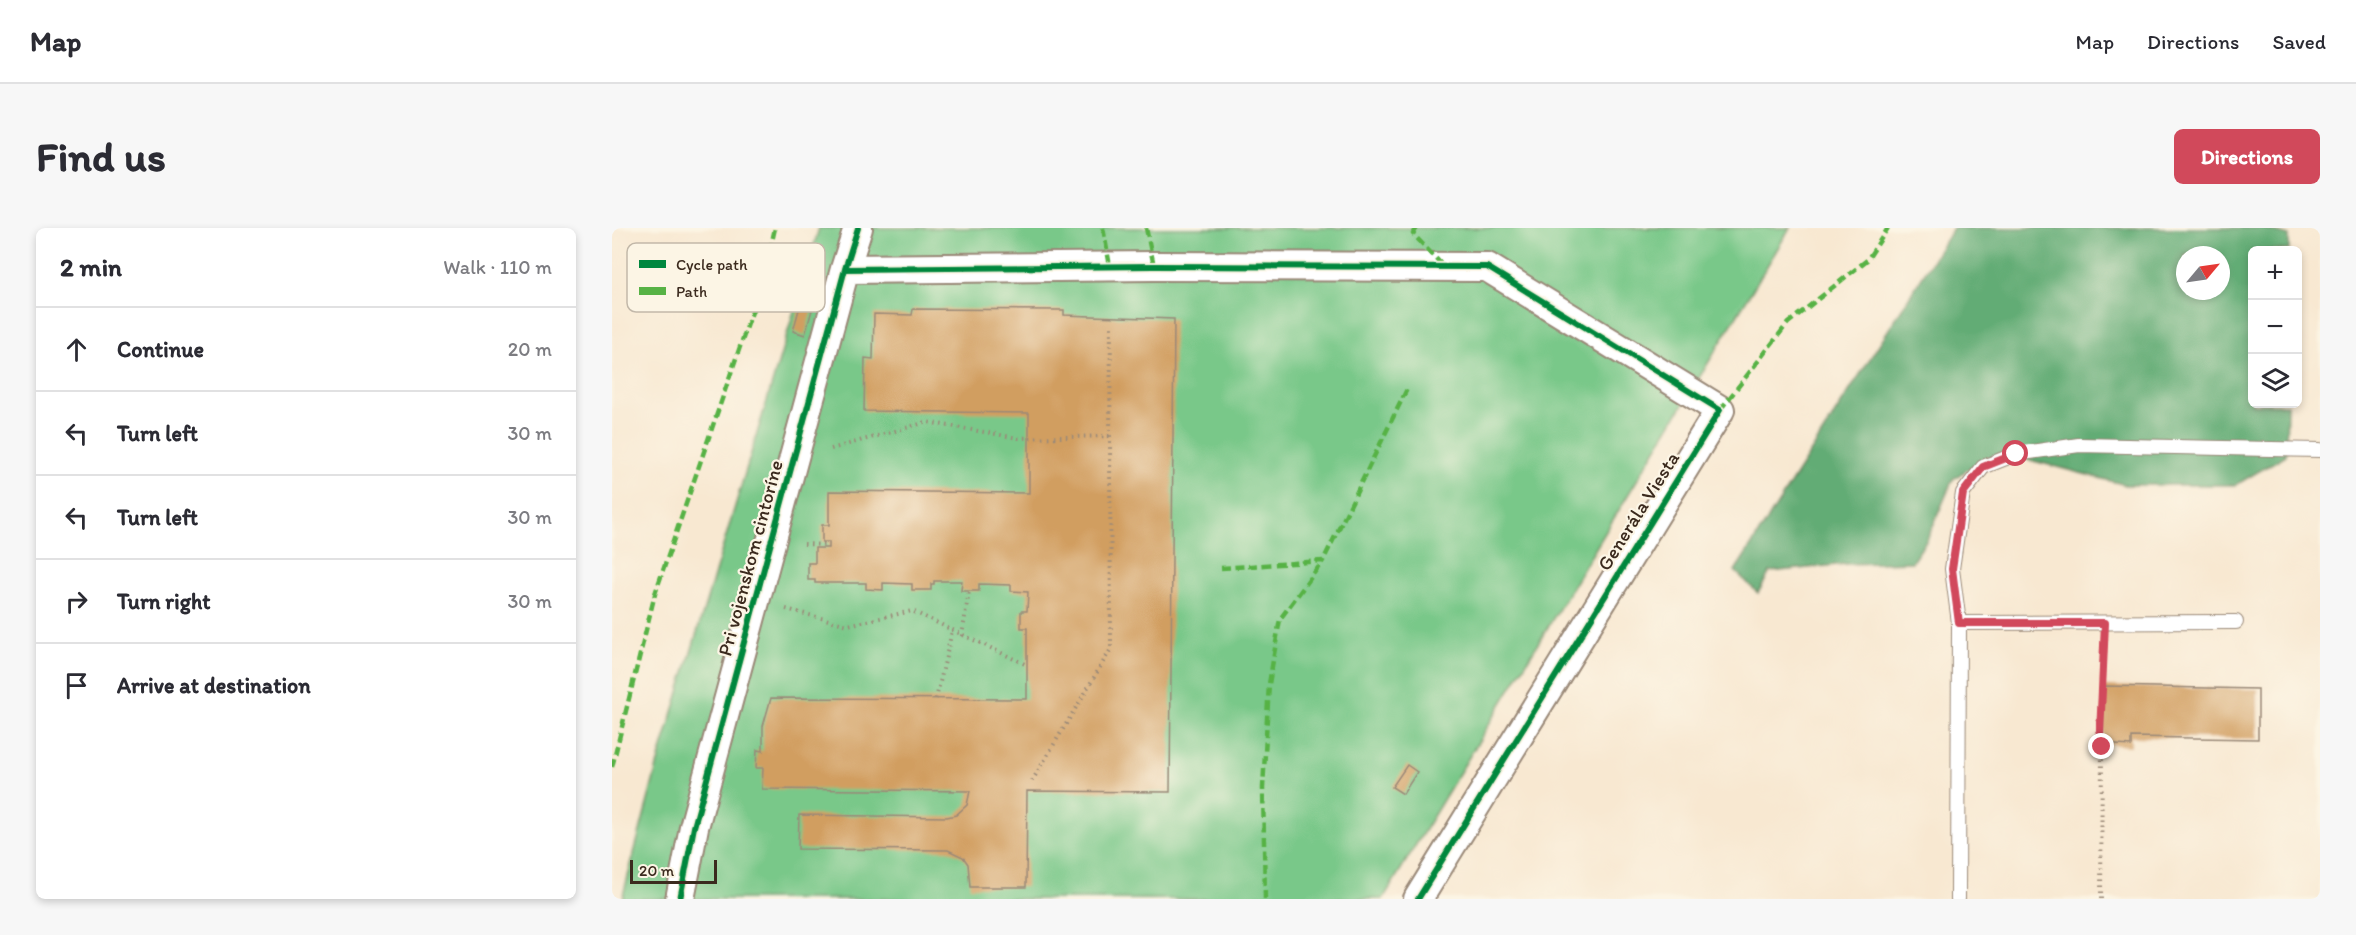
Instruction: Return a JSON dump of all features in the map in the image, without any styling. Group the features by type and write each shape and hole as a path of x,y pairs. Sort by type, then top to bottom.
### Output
{"street":[{"name":"Pri vojenskom cintoríne","path":"680,899 694,826 858,228"},
{"name":"Generála Viesta","path":"845,269 1143,266 1486,267 1720,410 1418,899"}],"lane":[{"path":"1958,899 1959,623 1952,569 1963,493 1983,467 2016,454 2079,445 2320,450"},
{"path":"1959,623 2236,622"}],"path":[{"path":"1032,781 1111,649 1111,324"},
{"path":"831,448 927,422 1018,438 1110,436"},
{"path":"804,544 828,545"},
{"path":"962,636 969,591"},
{"path":"786,609 848,625 912,611 1027,665"},
{"path":"2101,899 2102,747 2100,734 2105,623"},
{"path":"936,699 952,631"}],"green space":[{"path":"819,228 1790,228 1383,899 622,899 660,755 794,312 825,312 825,243 814,243"},
{"path":"1953,228 2262,228 2289,236 2289,246 2248,246 2248,408 2287,408 2286,455 2236,485 2126,485 2003,453 1953,479 1927,540 1912,562 1846,564 1770,572 1758,593 1735,571"}],"building":[{"path":"913,309 1064,310 1064,315 1174,319 1170,792 1027,791 1026,887 970,887 968,864 963,857 948,850 798,849 799,815 947,817 956,815 967,805 970,791 762,789 763,768 756,768 757,750 763,751 763,726 771,698 1027,699 1027,628 1021,628 1021,611 1027,611 1028,592 1011,591 1011,585 979,584 979,591 961,591 962,581 934,581 934,584 931,584 931,590 912,590 912,584 883,583 883,590 866,589 866,583 815,583 815,580 808,580 808,563 815,563 815,548 829,548 829,542 822,542 822,525 829,525 829,491 1029,493 1029,413 864,411 865,358 873,359 874,314 912,315"},
{"path":"798,312 811,312 805,335 793,331"},
{"path":"2103,686 2258,689 2258,739 2131,737 2131,746 2103,744"},
{"path":"1407,765 1417,772 1403,794 1392,787"}],"marked path":[{"path":"772,243 775,228"},
{"path":"1103,228 1110,266"},
{"path":"1146,228 1154,266"},
{"path":"1417,228 1413,234 1444,267"},
{"path":"1720,410 1788,323 1867,260 1888,228"},
{"path":"612,767 655,594 752,312"},
{"path":"1221,568 1323,561 1407,389"},
{"path":"1265,899 1263,788 1269,684 1280,619 1323,561"}],"cycle path":[{"path":"680,899 694,827 858,228"},
{"path":"845,269 1154,266 1487,267 1720,410 1418,899"}],"route":[{"path":"2016,454 1983,467 1963,493 1952,569 1959,623 2105,623 2100,734 2102,747"}]}
